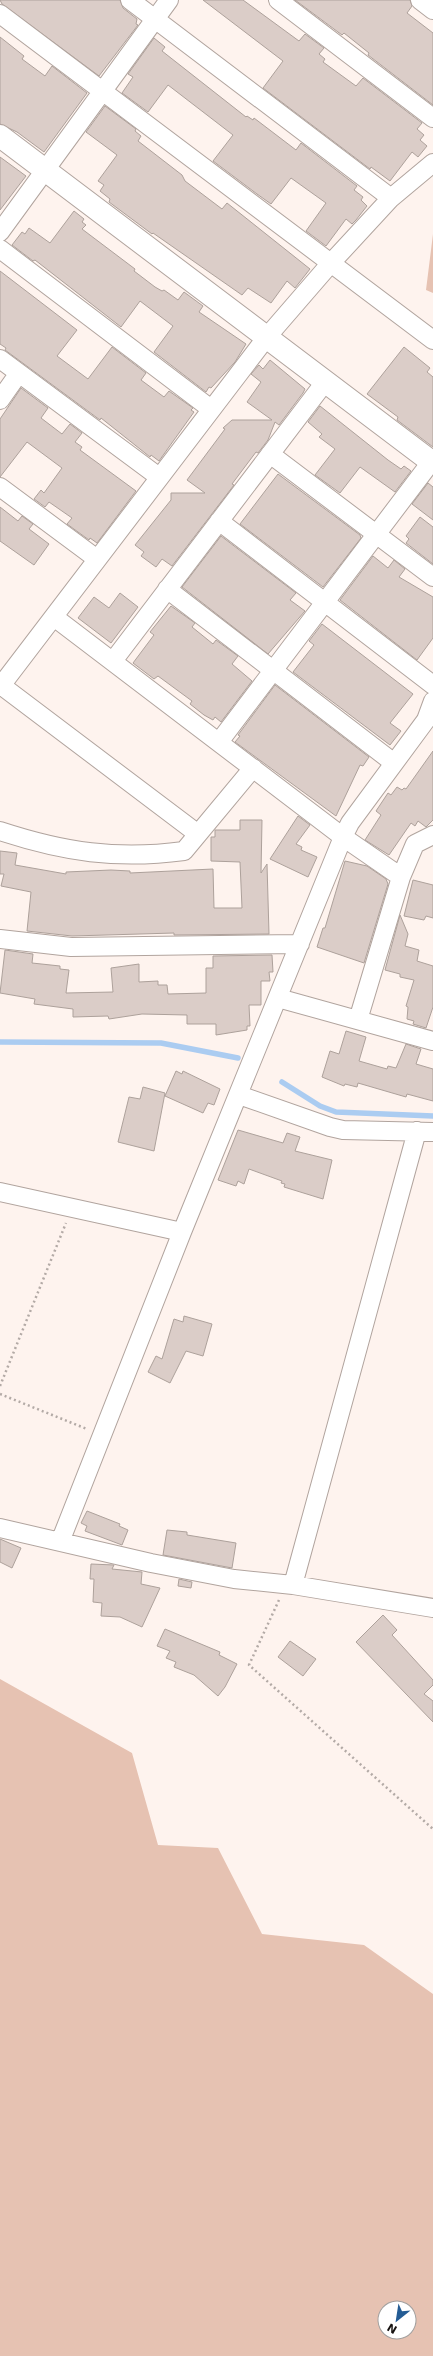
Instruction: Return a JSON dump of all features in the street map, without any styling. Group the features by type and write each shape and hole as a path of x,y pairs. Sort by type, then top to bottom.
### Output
{"street":[{"path":"130,0 391,198"},
{"path":"0,232 169,0"},
{"path":"278,0 433,118"},
{"path":"420,0 433,10"},
{"path":"0,14 330,264 433,340"},
{"path":"0,136 432,463 324,602 219,742"},
{"path":"198,834 1,686 266,338 330,264 391,198 433,163"},
{"path":"0,249 212,409"},
{"path":"0,360 159,477"},
{"path":"0,400 19,373"},
{"path":"113,661 325,382"},
{"path":"270,454 433,578"},
{"path":"0,487 97,559"},
{"path":"219,521 433,685"},
{"path":"167,590 394,763"},
{"path":"54,617 343,837 401,877"},
{"path":"60,1542 182,1232 343,837 350,823 426,720 433,701"},
{"path":"0,832 38,843 93,854 149,856 184,851 253,768"},
{"path":"358,1020 401,877 414,844 433,835"},
{"path":"0,939 71,947 300,944"},
{"path":"278,998 433,1041"},
{"path":"239,1095 330,1127 343,1130 425,1131 289,1585"},
{"path":"0,1192 182,1232"},
{"path":"0,1528 151,1563 234,1579 289,1585 433,1608"}],"path":[{"path":"0,1386 72,1208"},
{"path":"0,1394 102,1435"},
{"path":"289,1585 249,1664 433,1829"}],"shaded area":[{"path":"433,234 433,293 426,290"},
{"path":"0,1679 132,1753 158,1845 218,1848 262,1934 364,1945 433,1994 433,2356 0,2356"}],"building":[{"path":"0,0 120,0 123,8 137,19 136,24 138,25 99,76 2,4"},
{"path":"203,0 243,0 299,41 305,34 324,48 319,54 325,59 323,62 356,86 363,78 422,123 417,129 424,135 420,140 427,146 418,157 412,152 390,181 371,167 370,169 263,88 283,61"},
{"path":"295,0 410,0 412,6 407,13 433,33 433,105 368,55 369,53 344,33 342,35"},
{"path":"0,37 24,56 22,59 45,76 52,66 87,93 44,152 17,132 0,124"},
{"path":"154,38 165,47 162,51 246,117 247,116 253,120 254,118 296,150 301,143 357,186 354,190 363,197 361,200 367,206 356,220 352,224 346,219 326,246 306,231 326,203 291,178 271,204 257,194 213,161 233,135 168,85 148,112 122,93 133,77 128,74"},
{"path":"105,106 136,129 135,131 141,136 138,141 182,175 185,181 222,209 227,203 310,269 295,288 287,281 271,303 248,288 242,295 153,233 152,234 109,202 110,199 100,191 104,185 98,181 117,155 86,132"},
{"path":"0,157 26,176 0,210"},
{"path":"74,211 84,219 82,222 86,225 82,229 135,269 134,271 155,287 162,291 164,290 178,300 184,292 203,306 199,312 246,344 235,362 211,388 209,387 206,392 154,352 173,326 140,301 121,327 35,260 33,261 12,245 22,232 25,234 29,228 50,243"},
{"path":"0,271 77,330 57,356 88,379 112,347 146,373 141,380 164,397 169,391 193,408 191,410 194,412 159,461 151,455 150,457 101,418 100,420 5,350 6,348 0,344"},
{"path":"404,347 430,368 427,372 433,377 433,447 397,420 398,417 367,394"},
{"path":"270,360 305,389 303,393 279,425 275,422 268,440 258,453 256,452 232,484 234,485 172,566 162,559 156,567 141,556 144,552 135,545 171,500 171,493 205,493 187,480 225,429 223,428 232,420 272,420 247,402 261,382 251,374 259,365 263,369"},
{"path":"21,388 48,408 41,418 62,434 70,424 82,433 75,442 82,447 80,450 136,491 97,543 90,538 89,540 67,524 72,518 49,502 45,507 34,499 41,490 44,493 62,468 27,442 0,477 0,419"},
{"path":"320,406 388,460 401,469 404,466 411,471 395,492 360,467 340,493 315,475 335,449 319,437 322,434 308,422"},
{"path":"278,474 360,535 361,538 323,587 240,524"},
{"path":"428,483 433,487 433,520 412,504"},
{"path":"0,507 18,521 22,516 33,524 29,529 49,544 34,565 0,541"},
{"path":"420,517 433,527 433,564 406,543 409,539 406,536"},
{"path":"221,536 296,593 290,600 305,611 268,654 182,587"},
{"path":"373,556 388,568 394,560 405,569 399,577 433,597 433,638 417,660 340,600"},
{"path":"120,593 138,607 111,643 78,618 94,597 109,608"},
{"path":"171,606 195,623 192,627 213,644 216,640 238,656 232,664 252,681 221,722 215,717 213,720 204,715 190,704 192,701 158,676 154,679 133,663 154,635 150,632"},
{"path":"322,624 413,694 390,723 401,731 390,745 293,672 314,645 309,641"},
{"path":"275,685 369,757 363,766 360,765 336,816 235,742 240,736 238,735"},
{"path":"433,751 433,820 426,827 418,821 415,826 411,823 389,855 365,840 381,815 376,811 388,793 391,795 397,787 402,790 404,788 406,789"},
{"path":"298,816 310,825 296,844 302,847 301,850 317,857 308,877 270,859"},
{"path":"240,820 262,820 261,873 267,864 269,934 174,935 174,933 72,936 27,931 31,892 1,886 4,874 0,874 0,851 17,853 15,865 66,874 66,872 111,870 130,871 130,873 213,869 214,908 242,908 240,862 211,861 211,837 215,837 215,830 240,830"},
{"path":"345,861 367,866 386,879 388,884 364,963 317,947 323,928 325,928"},
{"path":"413,880 433,885 433,918 426,916 424,920 404,916"},
{"path":"400,915 408,934 405,946 419,950 417,961 433,966 433,1007 426,1028 413,1024 414,1021 407,1019 408,1007 406,1006 414,980 400,977 400,974 385,970"},
{"path":"5,950 33,954 32,963 60,966 60,969 69,970 66,993 113,992 111,968 139,964 139,982 158,981 158,985 167,985 168,994 206,993 206,968 213,968 213,956 272,955 273,972 269,972 270,981 261,981 261,1005 249,1005 250,1026 247,1026 247,1030 216,1035 216,1024 187,1024 187,1015 142,1014 109,1019 108,1016 73,1017 73,1009 34,1004 35,999 0,993"},
{"path":"346,1031 366,1037 359,1061 387,1069 388,1066 396,1068 406,1044 421,1049 416,1064 433,1069 433,1101 407,1094 406,1097 358,1083 357,1087 345,1084 344,1086 322,1077 330,1051 339,1054"},
{"path":"176,1071 182,1074 183,1071 220,1089 214,1105 208,1103 203,1113 165,1096"},
{"path":"143,1087 165,1093 154,1151 118,1142 129,1097 140,1099"},
{"path":"238,1130 283,1143 287,1133 300,1137 295,1151 332,1160 323,1199 284,1187 285,1184 281,1183 282,1181 249,1169 244,1184 238,1181 236,1186 218,1180"},
{"path":"184,1316 212,1324 203,1356 186,1351 170,1383 148,1372 156,1356 162,1359 174,1319 183,1322"},
{"path":"87,1511 120,1524 119,1526 128,1530 122,1545 85,1531 87,1526 81,1523"},
{"path":"167,1530 187,1532 187,1535 236,1543 232,1568 163,1555"},
{"path":"0,1539 21,1548 12,1568 0,1562"},
{"path":"91,1564 114,1565 112,1569 142,1572 141,1584 160,1588 142,1627 120,1617 101,1616 102,1603 93,1602 94,1579 90,1579"},
{"path":"179,1579 192,1582 191,1588 178,1586"},
{"path":"383,1615 397,1630 392,1635 433,1680 433,1685 424,1694 433,1701 433,1722 356,1642"},
{"path":"165,1629 220,1652 219,1655 237,1664 225,1687 218,1696 194,1675 174,1667 176,1662 166,1658 170,1651 157,1646"},
{"path":"290,1641 316,1659 303,1676 278,1657"}],"waterway":[{"path":"0,1042 161,1043 238,1058"},
{"path":"282,1082 320,1106 336,1112 433,1116"}]}
